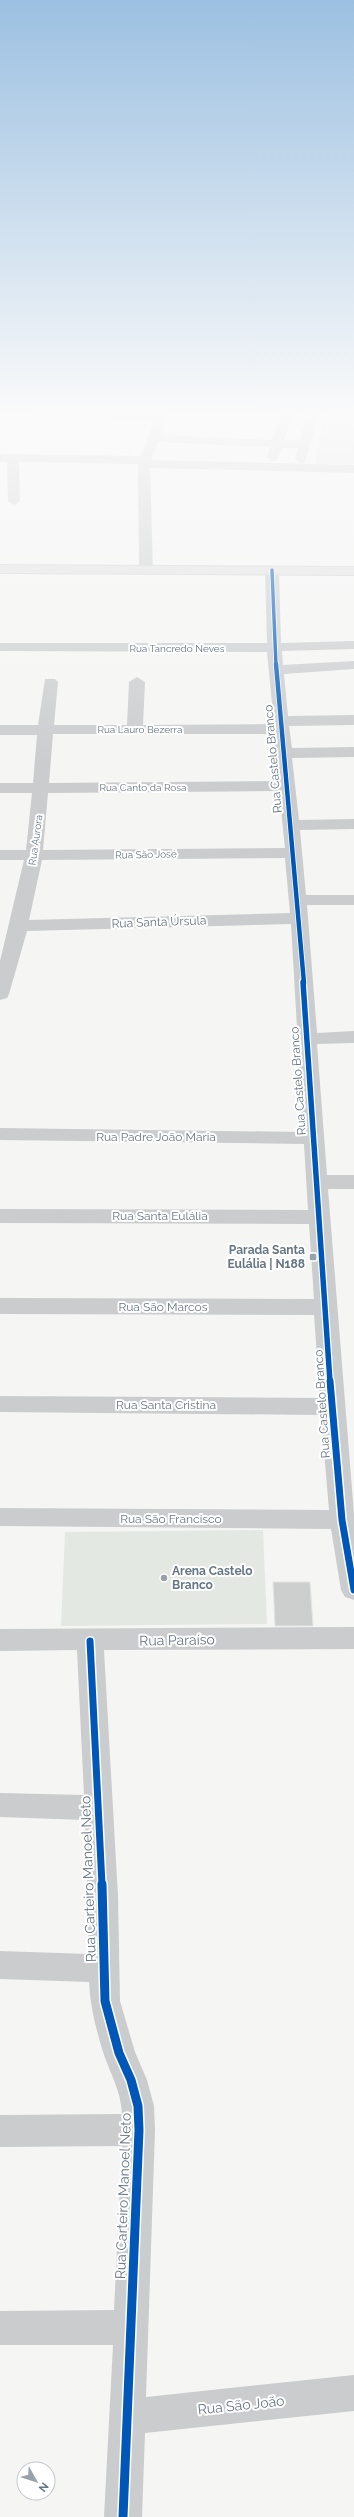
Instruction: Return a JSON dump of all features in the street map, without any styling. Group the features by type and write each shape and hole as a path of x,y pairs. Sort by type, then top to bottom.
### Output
{"main road":[{"path":"0,569 354,571"}],"street":[{"path":"145,530 146,570"},
{"name":"Rua Castelo Branco","path":"272,570 274,647 280,725 298,900 312,1138 320,1217 332,1406 342,1520 354,1590"},
{"name":"Rua Tancredo Neves","path":"0,647 274,647 354,645"},
{"path":"276,670 354,665"},
{"name":"Rua Aurora","path":"0,994 19,926 34,855 50,682"},
{"path":"135,728 137,682"},
{"name":"Rua Lauro Bezerra","path":"0,730 280,725 354,720"},
{"path":"283,752 354,752"},
{"name":"Rua Canto da Rosa","path":"0,788 286,786"},
{"path":"290,825 354,824"},
{"name":"Rua São José","path":"0,855 293,853"},
{"path":"298,900 354,900"},
{"name":"Rua Santa Úrsula","path":"19,926 299,918"},
{"path":"306,1039 354,1038"},
{"name":"Rua Padre João Maria","path":"0,1134 312,1138"},
{"path":"316,1182 354,1182"},
{"name":"Rua Santa Eulália","path":"0,1216 320,1217"},
{"name":"Rua São Marcos","path":"0,1306 326,1307"},
{"name":"Rua Santa Cristina","path":"0,1404 332,1406"},
{"name":"Rua São Francisco","path":"0,1517 342,1520"},
{"name":"Rua Paraíso","path":"0,1640 90,1641 354,1638"},
{"name":"Rua Carteiro Manoel Neto","path":"90,1641 103,1896 103,1968 105,2001 110,2029 118,2054 131,2080 138,2106 139,2130 123,2517"},
{"path":"0,1805 98,1808"},
{"path":"0,1965 103,1968"},
{"path":"0,2131 139,2130"},
{"path":"0,2328 130,2326"},
{"name":"Rua São João","path":"128,2417 354,2393"}],"shaded area":[{"name":"Arena Castelo Branco","path":"263,1530 267,1624 61,1626 65,1532"}],"building":[{"path":"273,1582 310,1582 313,1626 275,1626"}],"cycle path":[{"path":"272,570 274,647 298,900 332,1407 342,1520 354,1590"},
{"path":"90,1641 103,1896 105,2001 119,2053 131,2080 138,2106 139,2130 123,2517"}],"place":[{"name":"Parada Santa Eulália | N188","path":"313,1257"},
{"name":"Arena Castelo Branco","path":"164,1578"}]}
